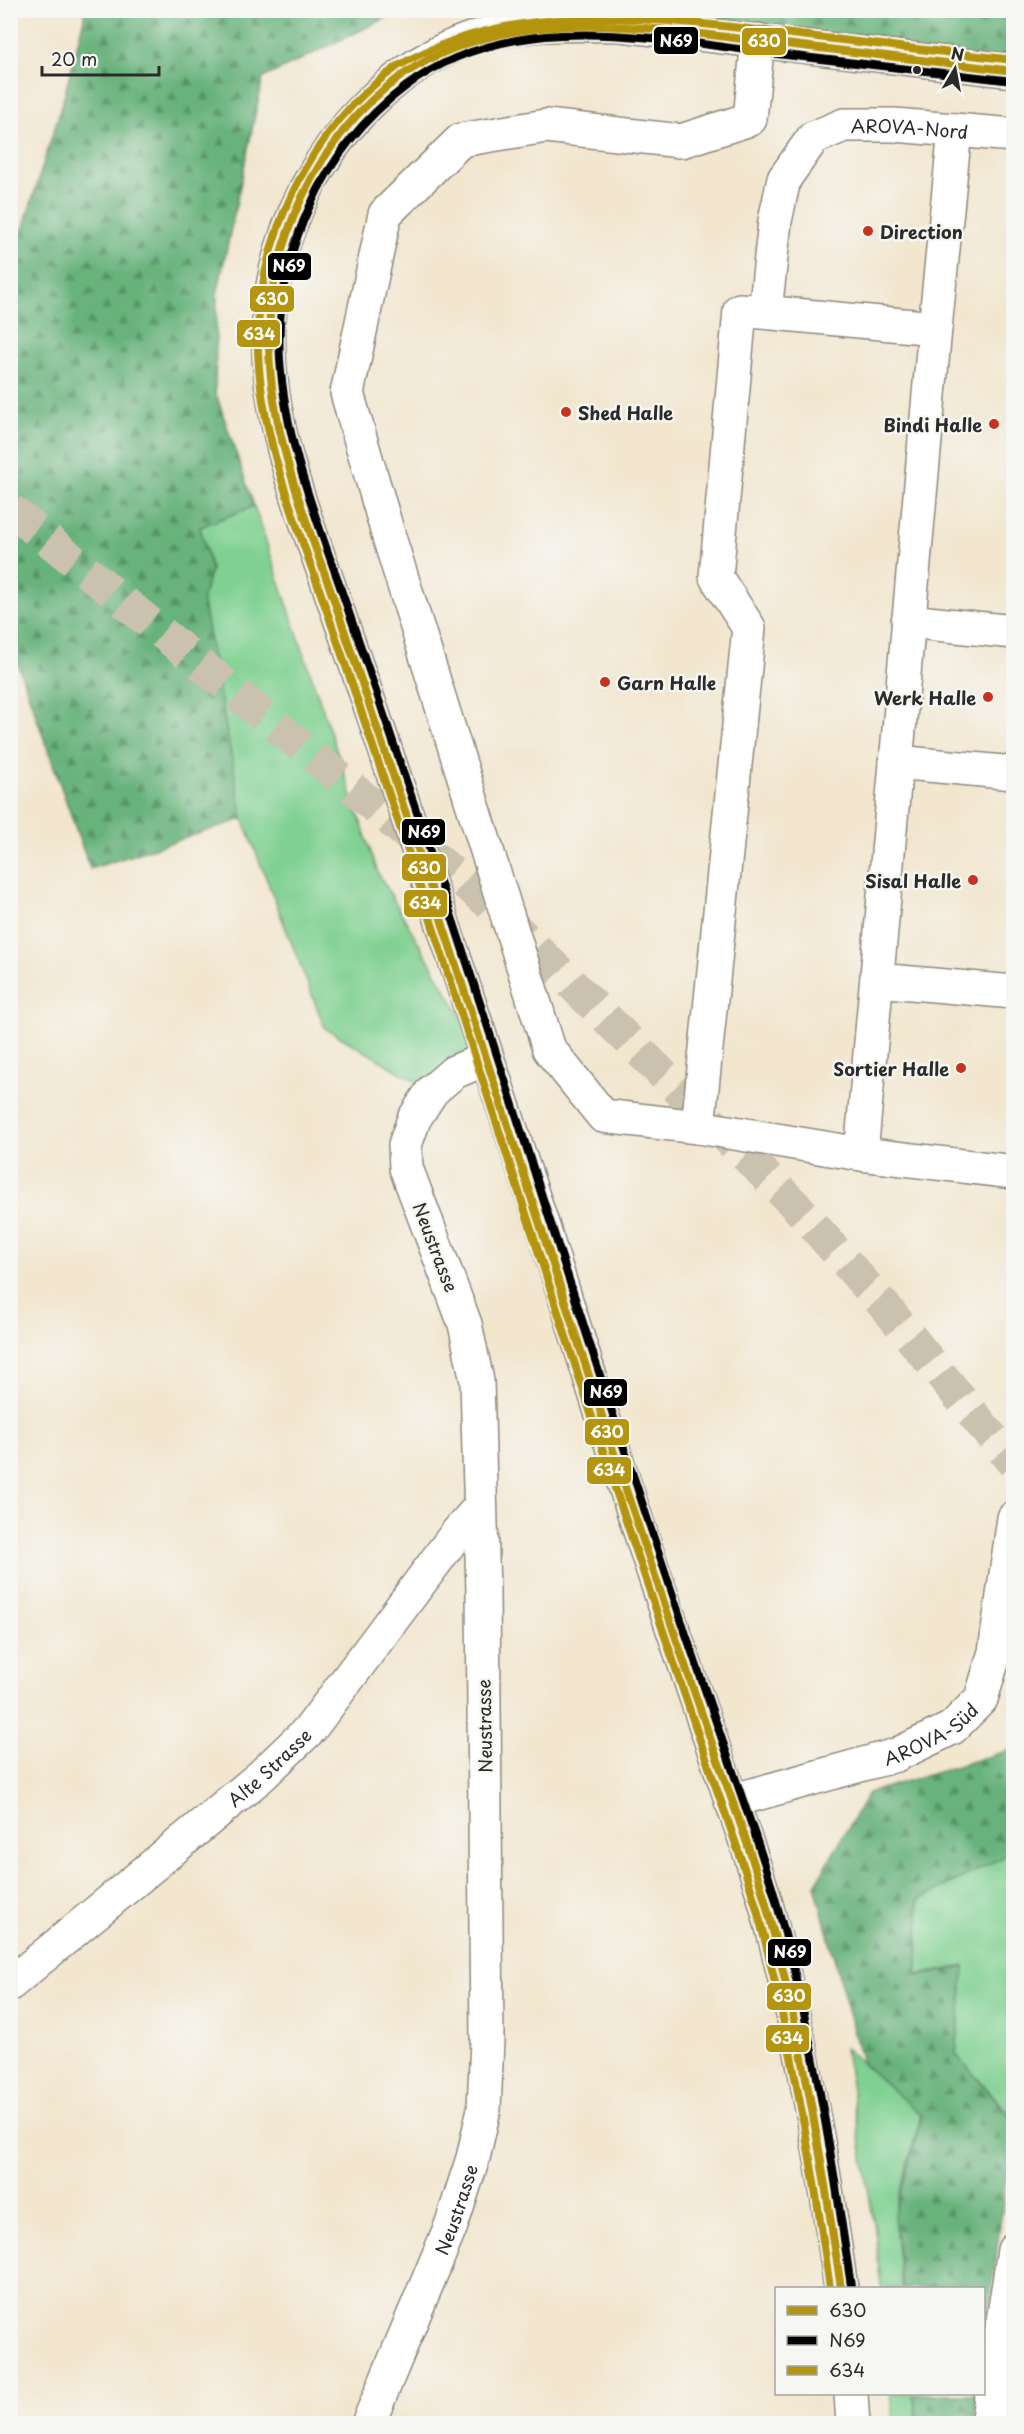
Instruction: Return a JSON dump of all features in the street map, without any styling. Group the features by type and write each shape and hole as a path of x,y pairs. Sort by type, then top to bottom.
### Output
{"main road":[{"path":"841,2287 825,2178 798,2038 766,1904 633,1512 392,769 283,448 273,400 269,358 269,314 277,273 290,228 309,186 343,130 394,80 453,46 517,27 621,24 1014,71"},
{"path":"758,40 750,119 681,141 546,126 460,140 385,214 347,393 549,1049 603,1116 698,1127 861,1154 1014,1172"},
{"name":"AROVA-Nord","path":"765,312 775,221 784,179 813,138 844,125 894,125 1014,135"},
{"path":"861,1154 935,328 955,130"},
{"path":"698,1127 748,628 716,577 740,310 935,328"},
{"path":"909,621 1014,632"},
{"path":"896,762 1014,773"},
{"path":"877,980 1014,992"},
{"name":"Neustrasse","path":"368,2424 451,2226 473,2158 484,2109 487,1956 477,1381 465,1324 406,1168 405,1145 414,1119 432,1091 454,1072 486,1059"},
{"name":"Alte Strasse","path":"10,1984 261,1776 311,1728 354,1675 457,1533 480,1507"},
{"name":"AROVA-Süd","path":"731,1801 896,1755 952,1728 981,1699 995,1652 1014,1518"},
{"path":"987,2424 1014,2250"},
{"path":"851,2395 853,2424"}],"green space":[{"path":"86,10 400,11 263,78 217,295 215,391 254,506 200,527 211,570 202,599 243,819 90,869 18,665 10,627 11,267 63,101"},
{"path":"648,11 1013,11 1013,68 655,29"},
{"path":"254,506 378,873 486,1059 432,1091 325,1028 243,819 202,599 211,570 200,527"},
{"path":"1013,1749 1013,1852 918,1900 918,1976 964,1967 956,2054 1013,2120 985,2347 985,2287 902,2287 894,2216 922,2116 862,2063 815,1885 868,1793"},
{"path":"1013,1851 1013,2117 955,2054 964,1966 918,1975 919,1900"},
{"path":"845,2048 921,2115 894,2214 902,2287 881,2287 875,2230"},
{"path":"1013,2345 1013,2423 1003,2423"},
{"path":"891,2395 913,2395 917,2423 894,2423"},
{"path":"914,2395 978,2395 974,2423 917,2423"}],"tunnel":[{"path":"10,509 345,782 498,911 796,1206 888,1310 1014,1464"}],"transit line":[{"name":"634","path":"830,2287 799,2096 756,1906 673,1663 418,881 281,476 272,446 260,383 259,310 266,270 277,230 293,192 313,155 338,122 366,92 398,66 442,45 487,31 533,22 629,19 726,26 1014,60"},
{"name":"630","path":"841,2287 800,2049 761,1888 624,1484 431,888 292,479 276,414 271,381 269,347 271,308 277,270 288,232 303,196 322,161 345,130 371,101 401,76 444,52 489,37 536,28 632,27 1014,71"},
{"name":"N69","path":"851,2286 810,2040 774,1894 612,1413 445,896 304,482 288,421 283,390 280,320 285,282 295,244 309,208 327,173 350,141 376,112 405,87 447,62 491,46 537,37 585,34 633,36 1013,81"}],"place":[{"name":"Direction","path":"868,231"},
{"name":"Shed Halle","path":"566,412"},
{"name":"Bindi Halle","path":"994,424"},
{"name":"Garn Halle","path":"605,682"},
{"name":"Werk Halle","path":"988,697"},
{"name":"Sisal Halle","path":"973,880"},
{"name":"Sortier Halle","path":"961,1068"}]}
